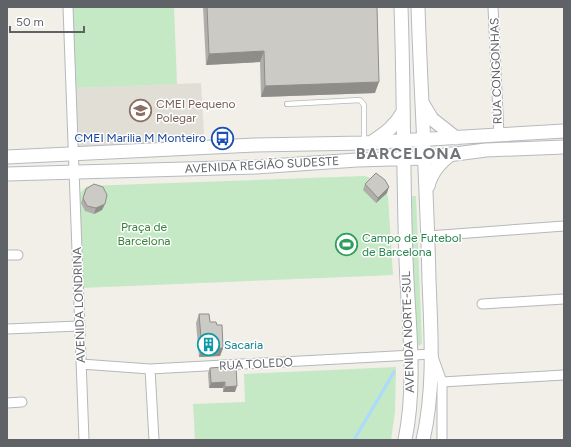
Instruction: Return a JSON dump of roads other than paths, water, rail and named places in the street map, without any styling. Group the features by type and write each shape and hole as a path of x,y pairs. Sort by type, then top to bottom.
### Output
{"street":[{"name":"AVENIDA LONDRINA","path":"68,7 72,154 84,440"},
{"name":"AVENIDA NORTE-SUL","path":"402,7 404,110 403,159 411,390 405,440"},
{"name":"AVENIDA NORTE-SUL","path":"418,7 427,189 432,354 428,407 423,440"},
{"name":"RUA CONGONHAS","path":"493,7 499,135"},
{"path":"422,104 432,119 456,138"},
{"path":"367,143 386,134 397,123 404,110"},
{"name":"AVENIDA REGIÃO SUDESTE","path":"7,157 255,145 404,142 564,132"},
{"path":"255,145 254,162 256,167"},
{"path":"289,145 293,156 293,161 290,165"},
{"name":"AVENIDA REGIÃO SUDESTE","path":"7,174 256,167 425,158 486,150 564,146"},
{"path":"427,189 430,178 438,164 451,154"},
{"path":"381,160 396,166 400,173 404,188"},
{"path":"428,236 564,226"},
{"path":"7,255 18,255"},
{"path":"482,304 564,299"},
{"path":"7,329 79,326"},
{"path":"432,354 442,382 442,440"},
{"name":"RUA TOLEDO","path":"81,364 150,369 410,357 432,354"},
{"path":"150,369 154,440"},
{"path":"442,382 564,375"},
{"path":"7,403 22,402"}],"lane":[{"path":"287,104 360,100 364,105 367,143"}],"waterway":[{"path":"354,440 394,372"}],"place":[{"name":"CMEI Pequeno Polegar","path":"140,111"},
{"name":"CMEI Marilia M Monteiro","path":"222,138"},
{"name":"Campo de Futebol de Barcelona","path":"346,245"},
{"name":"Sacaria","path":"209,345"}],"district":[{"name":"BARCELONA","path":"409,153"}],"park label":[{"name":"Praça de Barcelona","path":"144,234"}]}
